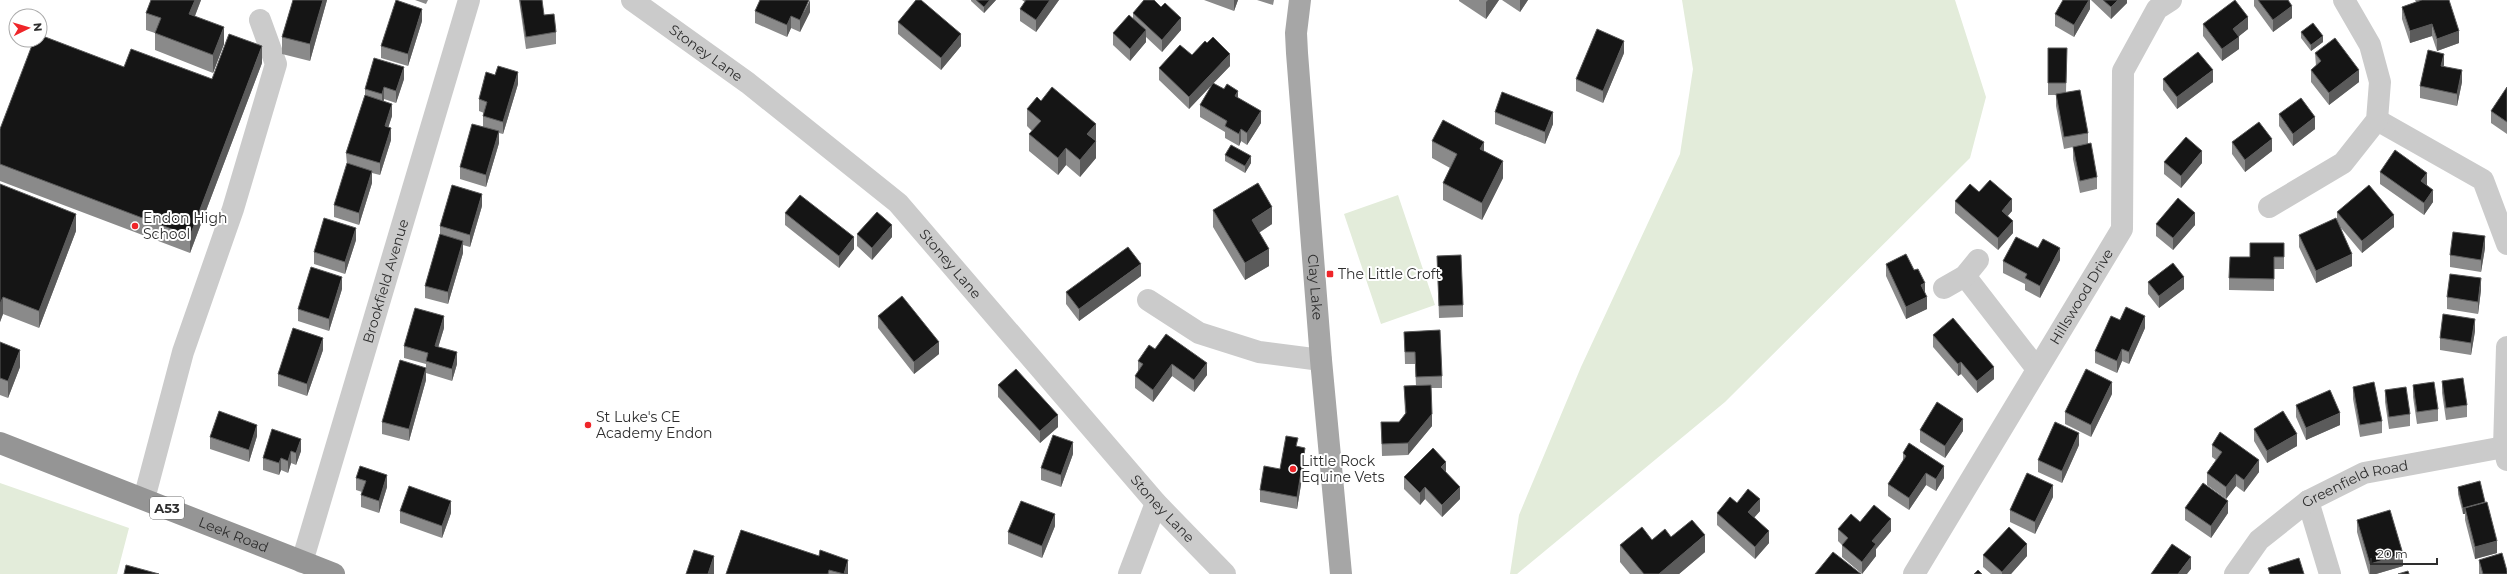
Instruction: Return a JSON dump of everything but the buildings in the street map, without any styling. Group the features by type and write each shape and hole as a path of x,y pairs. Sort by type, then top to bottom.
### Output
{"highway":[{"name":"Leek Road","path":"0,443 334,574"}],"main road":[{"name":"Clay Lake","path":"1300,0 1296,33 1320,360 1341,574"}],"street":[{"name":"Brookfield Avenue","path":"302,562 469,0"},
{"name":"Stoney Lane","path":"632,0 748,83 898,203 1156,503 1225,574"},
{"name":"Hillswood Drive","path":"1914,574 2122,229 2123,71 2157,9 2171,0"},
{"path":"2269,207 2343,163 2377,120 2380,82 2370,45 2344,0"},
{"path":"144,500 183,352 233,209 276,64 260,20"},
{"path":"2377,120 2483,180 2507,244"},
{"path":"1944,288 1972,268 2037,370"},
{"path":"1148,300 1199,333 1259,352 1320,360"},
{"path":"2505,454 2507,347"},
{"name":"Greenfield Road","path":"2235,574 2259,540 2308,501 2364,473 2505,454"},
{"path":"2308,501 2330,574"},
{"path":"1128,574 1156,503"}],"green space":[{"path":"1682,0 1955,0 1986,97 1970,158 1725,402 1517,574 1510,574 1519,515 1581,367 1680,154 1693,69"},
{"path":"1398,195 1435,305 1381,324 1344,214"},
{"path":"0,483 129,528 117,574 0,574"}],"place":[{"name":"Endon High School","path":"135,226"},
{"name":"The Little Croft","path":"1330,274"},
{"name":"St Luke's CE Academy Endon","path":"588,425"},
{"name":"Little Rock Equine Vets","path":"1293,469"}]}
